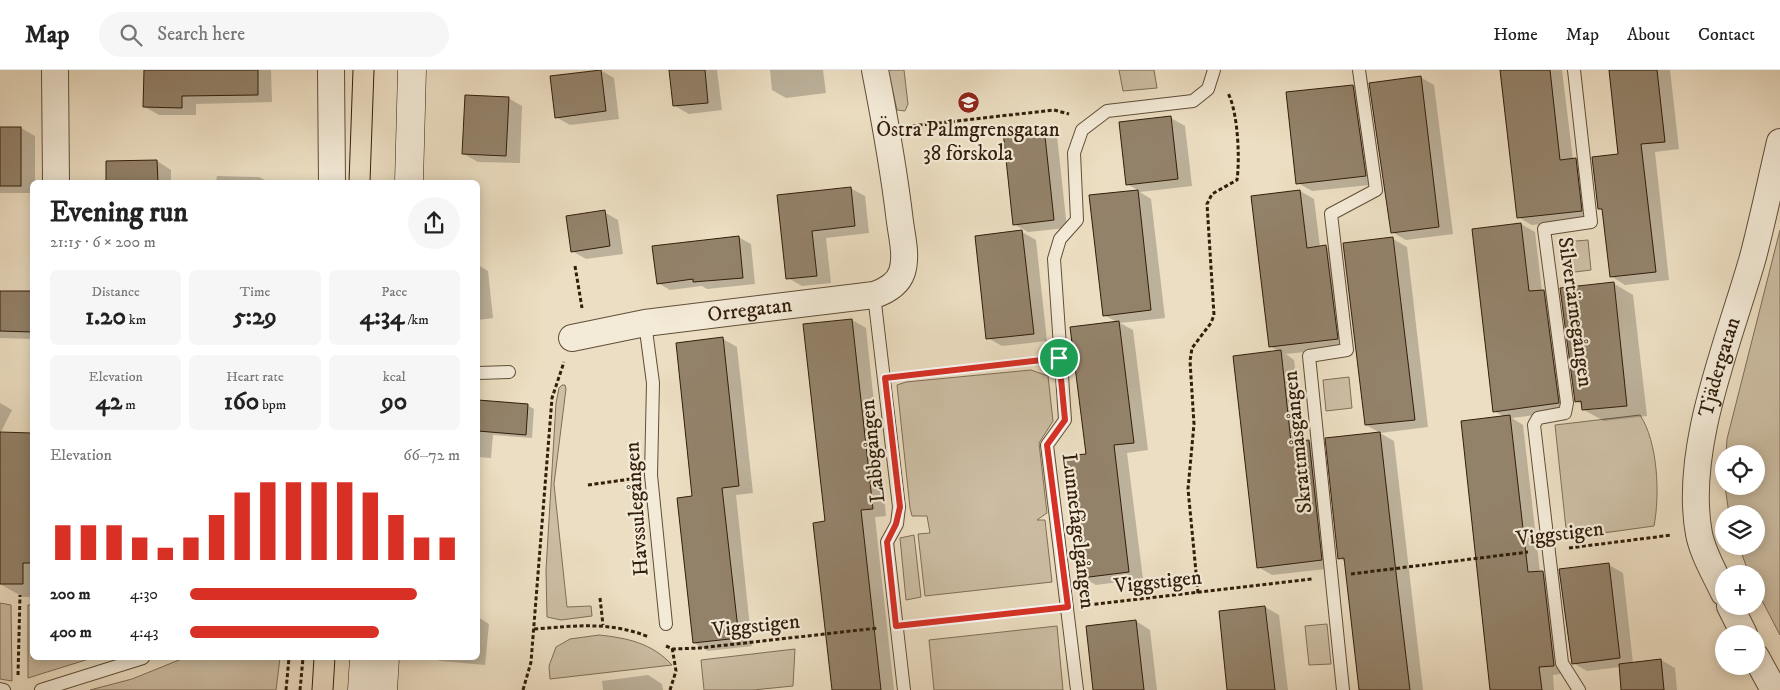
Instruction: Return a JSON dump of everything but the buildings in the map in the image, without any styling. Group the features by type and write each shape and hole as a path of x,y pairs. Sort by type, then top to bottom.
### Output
{"street":[{"path":"55,70 56,180"},
{"path":"331,70 332,180"},
{"path":"409,180 412,70"},
{"name":"Orregatan","path":"572,338 645,322 874,295 883,292 895,284 902,274 904,255 893,158 875,70"},
{"name":"Tjädergatan","path":"1715,572 1699,534 1697,500 1699,462 1706,420 1753,256 1780,142"},
{"path":"362,690 364,660"},
{"path":"383,690 385,660"},
{"path":"1765,674 1774,690"}],"lane":[{"path":"1091,121 1107,111 1193,101 1208,89 1214,70"},
{"name":"Skrattmåsgången","path":"1343,690 1309,356 1347,350 1331,214 1376,190 1359,70"},
{"name":"Silvertärnegången","path":"1574,70 1591,222 1544,229 1568,403 1565,412 1538,418 1534,425 1562,663 1579,690"},
{"name":"Lunnefågelgången","path":"1077,690 1047,445 1065,420 1059,358 1054,259 1060,239 1077,220 1074,153 1082,130 1091,121"},
{"name":"Labbgången","path":"874,295 900,507 896,524 887,542 904,690"},
{"name":"Havssulegången","path":"645,322 653,383 652,475 666,624"},
{"path":"480,373 509,372"},
{"path":"41,690 137,660"},
{"path":"0,689 4,690"}],"path":[{"path":"1198,593 1188,489 1194,424 1190,361 1192,348 1211,323 1214,315 1207,204 1212,194 1238,180 1239,168 1232,101 1224,87"},
{"path":"887,129 1054,110 1091,121"},
{"path":"523,690 531,662 552,398 572,338 584,317 575,266"},
{"path":"885,378 1059,358"},
{"path":"588,485 652,475"},
{"name":"Viggstigen","path":"664,645 673,649 700,648 1198,593 1549,550 1699,534"},
{"path":"18,680 20,596"},
{"path":"600,598 603,625"},
{"path":"666,624 673,649 676,671 670,690"},
{"path":"534,629 603,625 617,627 656,641"},
{"path":"286,690 289,660"},
{"path":"300,690 303,660"}],"shaded area":[{"path":"888,70 904,70 908,104 905,111 897,110"},
{"path":"1119,70 1154,70 1157,88 1123,91"},
{"path":"1780,230 1780,635 1765,606 1765,565 1746,565 1742,555 1765,555 1765,505 1728,505 1726,495 1765,495 1765,445 1727,445"},
{"path":"1588,240 1591,270 1567,273 1564,242"},
{"path":"1031,370 1048,376 1053,421 1039,443 1047,513 1037,520 1045,520 1052,582 925,596 918,534 930,533 927,516 912,516 910,508 897,385 906,382"},
{"path":"1349,377 1352,408 1326,411 1323,380"},
{"path":"565,385 566,389 554,484 567,607 591,606 592,616 561,620 547,617 546,570 556,403 559,388"},
{"path":"1640,415 1651,439 1656,469 1657,499 1654,526 1567,538 1555,425"},
{"path":"914,535 921,597 906,600 900,538"},
{"path":"0,603 11,605 12,681 0,679"},
{"path":"28,605 30,605 30,660 86,660 28,678"},
{"path":"1327,624 1331,664 1309,665 1305,626"},
{"path":"1057,626 1063,690 934,690 929,640"},
{"path":"599,635 638,643 656,651 672,665 550,679 549,666 556,647 570,639"},
{"path":"795,649 793,686 753,690 704,690 701,660"},
{"path":"179,660 280,660 276,690 90,690 132,679"}],"tram line":[{"path":"349,180 353,70"},
{"path":"370,180 374,70"},
{"path":"312,690 314,660"},
{"path":"333,690 335,660"}],"place":[{"name":"Östra Palmgrensgatan 38 förskola","path":"968,103"}],"route":[{"path":"1059,358 1065,420 1047,445 1068,607 896,626 887,542 896,524 900,507 885,378 1059,358"}]}
